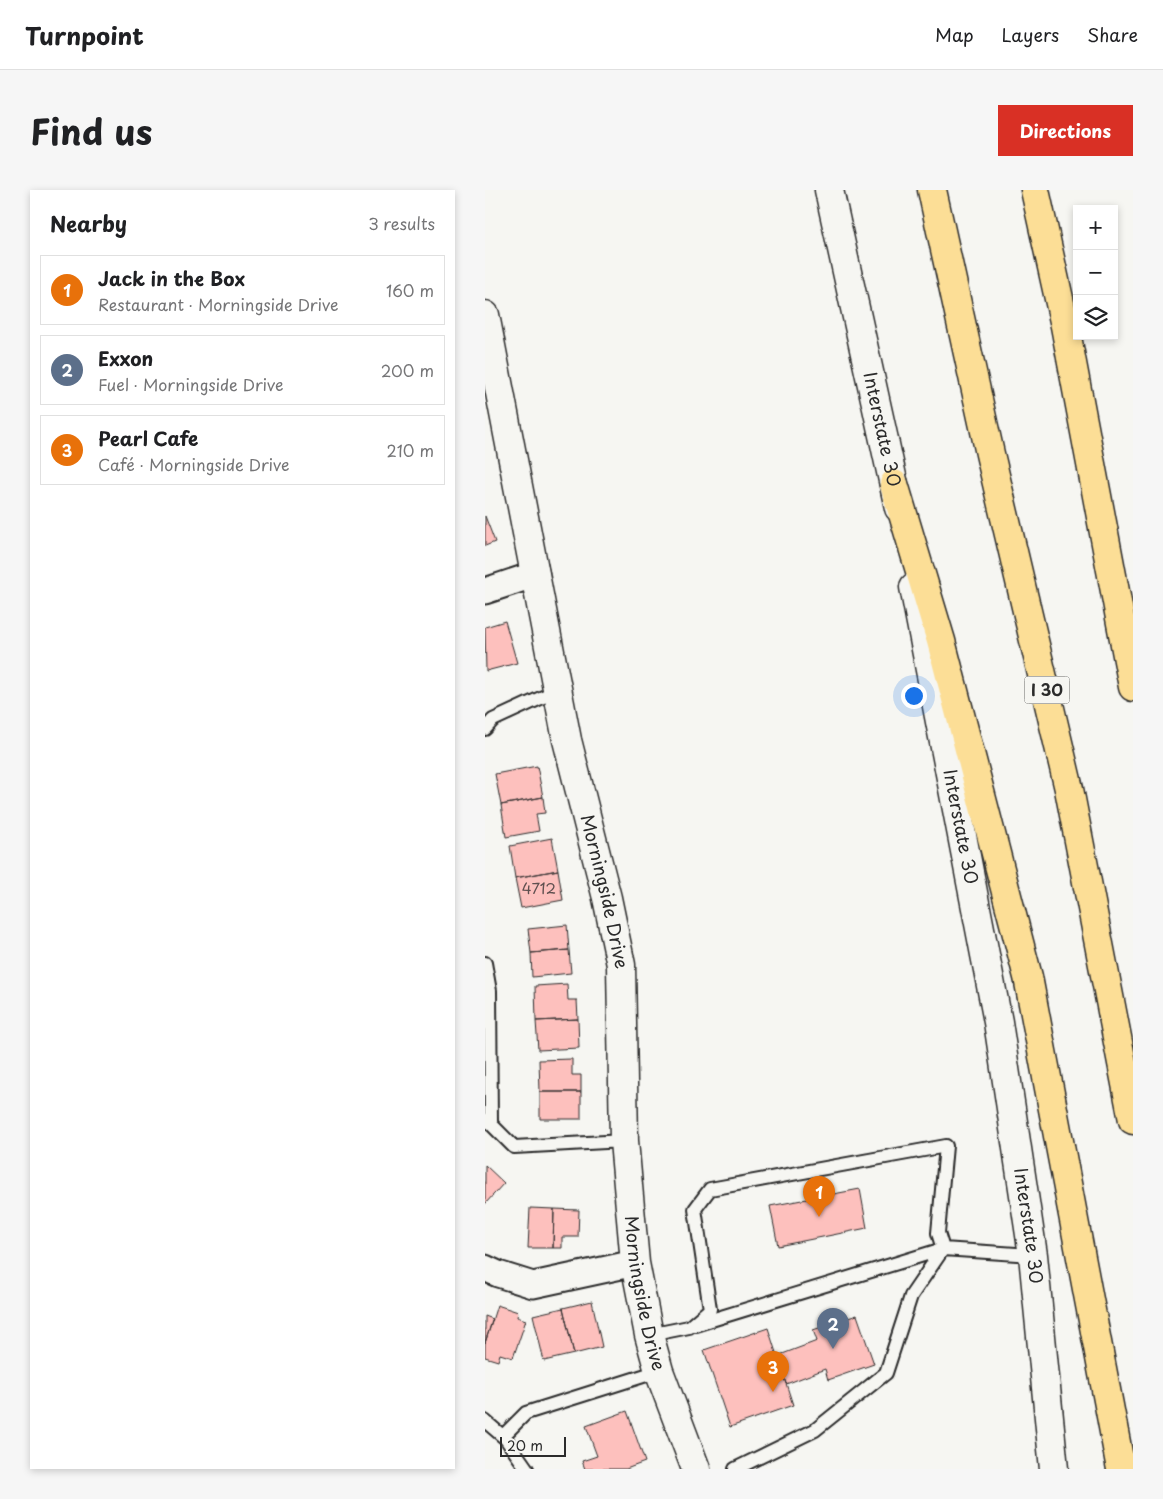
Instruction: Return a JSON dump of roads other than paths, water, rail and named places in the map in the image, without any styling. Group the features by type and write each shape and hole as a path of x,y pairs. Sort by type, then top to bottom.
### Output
{"highway":[{"name":"I 30","path":"932,190 990,454 1069,788 1133,1120"},
{"path":"1035,190 1065,326 1133,687"},
{"path":"895,484 941,642 1028,977 1121,1469"}],"main road":[{"name":"Interstate 30","path":"829,190 895,484 998,1022 1033,1255 1054,1469"},
{"name":"Morningside Drive","path":"485,315 567,740 607,898 621,964 624,1142 635,1263 649,1335 659,1371 696,1469"}],"street":[{"path":"485,591 536,574"},
{"path":"485,1268 533,1285 635,1263"}],"lane":[{"path":"485,730 493,720 558,690"},
{"path":"485,963 490,991 491,1124 514,1147 624,1142"},
{"path":"689,1326 710,1309 695,1208 711,1189 946,1146 938,1233 943,1249"},
{"path":"649,1335 689,1326 943,1249 1033,1255"},
{"path":"735,1469 815,1430 886,1373 911,1296 943,1249"},
{"path":"503,1436 526,1413 659,1371"},
{"path":"485,1421 503,1436 527,1469"}],"place":[{"name":"Jack in the Box","path":"819,1217"},
{"name":"Exxon","path":"833,1349"},
{"name":"Pearl Cafe","path":"773,1392"}]}
